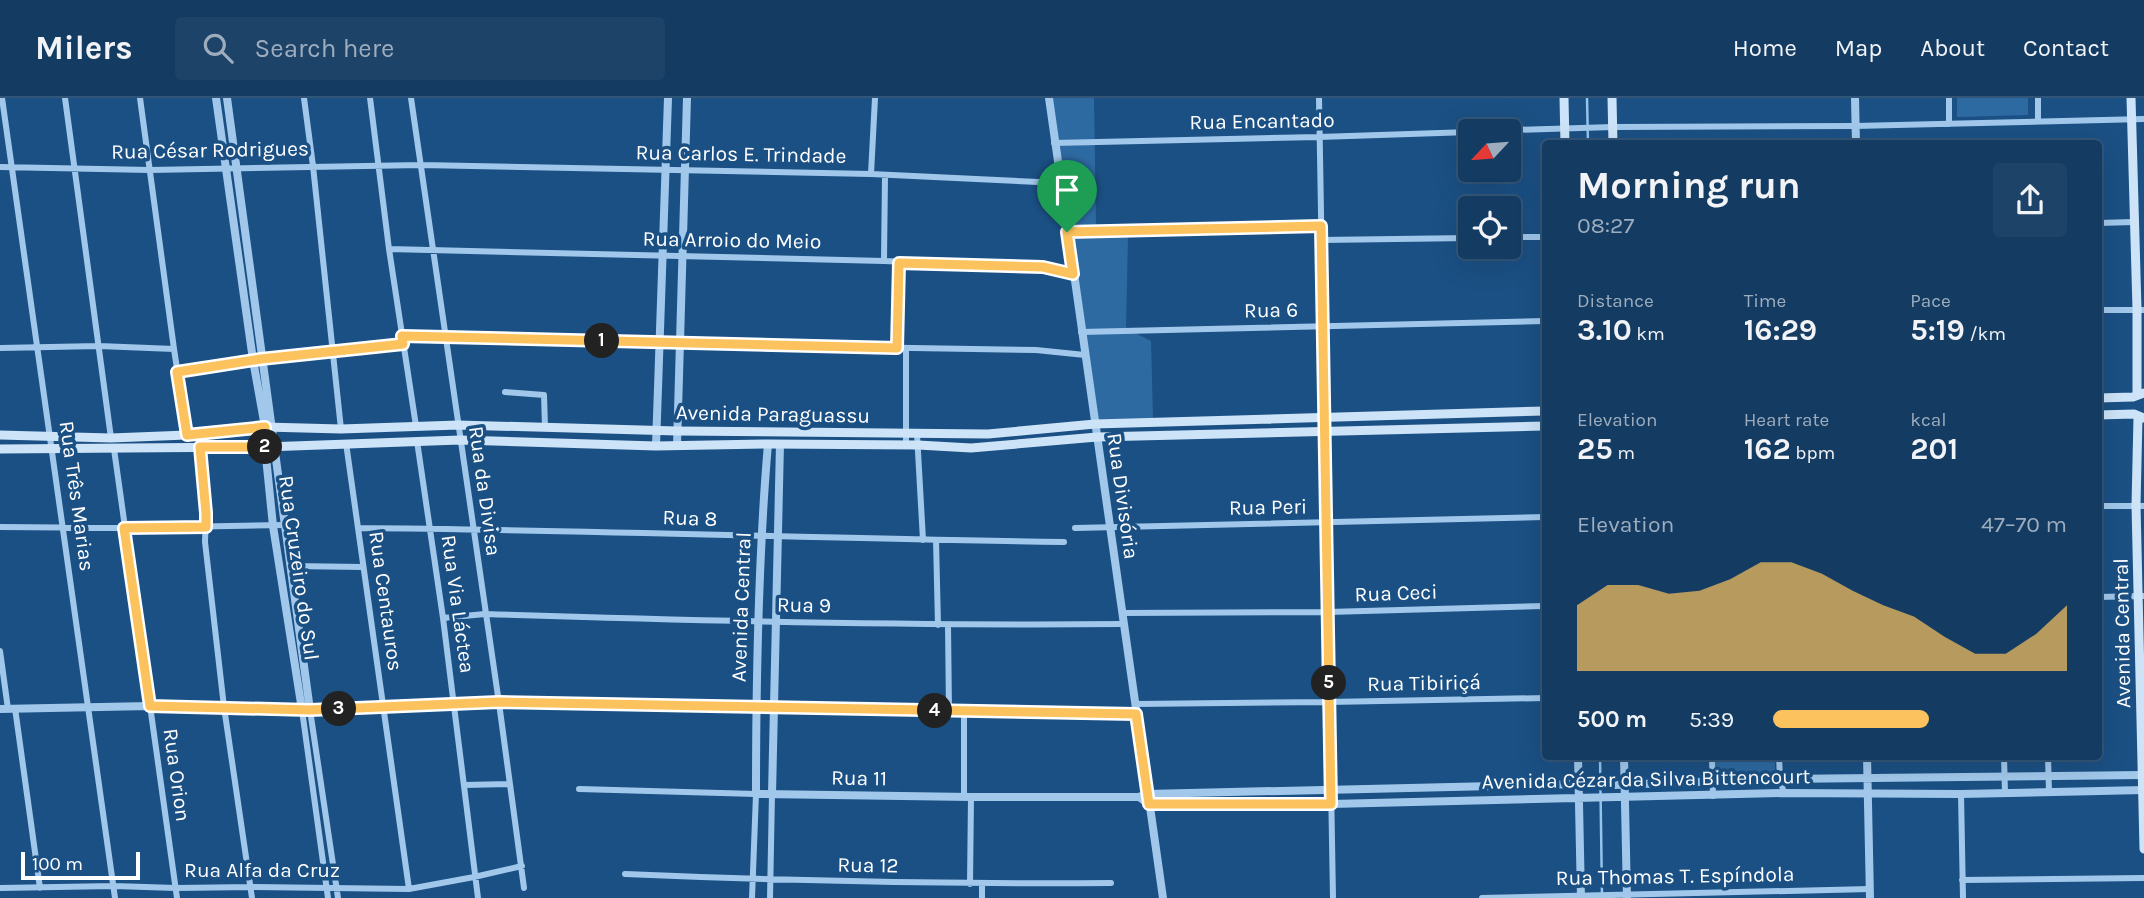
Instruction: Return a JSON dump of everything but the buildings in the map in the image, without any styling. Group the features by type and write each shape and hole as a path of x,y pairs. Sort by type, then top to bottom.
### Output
{"main road":[{"path":"1564,98 1565,140"},
{"path":"1612,98 1613,140"},
{"name":"Avenida Central","path":"2131,98 2139,210 2134,222 2140,309 2138,395 2130,404 2139,416 2144,849"},
{"path":"2102,398 2138,395"},
{"name":"Avenida Paraguassu","path":"0,435 111,438 187,435 268,427 341,429 458,425 677,431 988,434 1095,424 1542,411"},
{"path":"2102,415 2139,416"},
{"name":"Avenida Paraguassu","path":"0,449 270,446 417,440 656,446 780,444 971,448 1097,437 1542,426"}],"street":[{"name":"Rua Três Marias","path":"2,98 115,898"},
{"path":"65,98 111,438"},
{"path":"140,98 187,435"},
{"name":"Rua Cruzeiro do Sul","path":"216,98 238,254 268,427 273,526 306,710"},
{"name":"Rua Cruzeiro do Sul","path":"227,98 248,254 257,360"},
{"path":"304,98 341,429"},
{"path":"370,98 416,426"},
{"name":"Rua da Divisa","path":"411,98 524,888"},
{"path":"656,446 668,98"},
{"path":"677,446 687,98"},
{"path":"871,174 875,98"},
{"name":"Rua Divisória","path":"1049,98 1135,704 1143,795 1149,804 1163,898"},
{"path":"1319,98 1333,898"},
{"path":"1855,98 1856,140"},
{"path":"1949,98 1949,124"},
{"path":"2038,98 2038,120"},
{"path":"1521,130 1855,126 2144,119"},
{"name":"Rua Encantado","path":"1054,143 1458,132"},
{"name":"Rua César Rodrigues","path":"0,167 237,170 421,165"},
{"name":"Rua Carlos E. Trindade","path":"421,165 871,174 1060,183"},
{"path":"884,261 885,175"},
{"path":"2102,223 2134,222"},
{"path":"1067,232 1321,226"},
{"path":"1521,237 1542,237"},
{"path":"1321,240 1458,238"},
{"name":"Rua Arroio do Meio","path":"389,248 1043,267 1073,274"},
{"path":"238,254 248,254"},
{"path":"897,348 899,263"},
{"path":"2102,310 2140,309"},
{"name":"Rua 6","path":"1081,331 1542,321"},
{"path":"177,372 403,340 445,337 1036,350 1085,355"},
{"path":"0,348 99,346 174,349"},
{"path":"906,348 906,446"},
{"path":"505,392 544,394 545,427"},
{"path":"917,434 923,540"},
{"name":"Rua Via Láctea","path":"417,440 443,618 478,898"},
{"name":"Rua Centauros","path":"346,443 409,889"},
{"name":"Avenida Central","path":"752,898 760,537 768,444"},
{"name":"Avenida Central","path":"770,898 780,444"},
{"name":"Rua Cruzeiro do Sul","path":"270,446 290,566 306,710"},
{"path":"200,447 206,513 205,542 224,707 252,898"},
{"name":"Rua Orion","path":"114,449 177,898"},
{"path":"2102,506 2140,505"},
{"name":"Rua Peri","path":"1075,528 1542,517"},
{"path":"0,527 284,525"},
{"name":"Rua 8","path":"358,528 1064,542"},
{"path":"936,540 938,625"},
{"path":"290,566 363,566"},
{"path":"2102,597 2142,596"},
{"name":"Rua Ceci","path":"1122,614 1542,606"},
{"name":"Rua 9","path":"443,618 485,614 938,625 1123,624"},
{"path":"948,625 949,712"},
{"path":"0,651 40,888"},
{"name":"Rua Tibiriçá","path":"1135,704 1542,698"},
{"path":"8,709 150,706 306,710 499,702 1136,714"},
{"path":"306,710 328,898"},
{"path":"306,710 338,898"},
{"path":"964,711 970,884"},
{"path":"1578,760 1579,784 1583,798 1581,897"},
{"path":"1624,760 1625,785 1622,796 1624,896"},
{"path":"1712,760 1713,796"},
{"path":"1779,760 1784,793"},
{"path":"1867,760 1870,893"},
{"path":"2004,760 2005,793"},
{"path":"2048,760 2049,793"},
{"name":"Avenida Cézar da Silva Bittencourt","path":"1143,795 1625,785 1780,779 2143,775"},
{"path":"464,785 510,784"},
{"name":"Rua 11","path":"579,789 967,797 1143,795"},
{"name":"Avenida Cézar da Silva Bittencourt","path":"1149,804 1331,804 1784,793 1961,794 2143,790"},
{"path":"1961,794 1963,898"},
{"name":"Rua Alfa da Cruz","path":"0,888 114,886 409,889 522,866"},
{"name":"Rua 12","path":"625,874 753,880 970,884 1111,883"},
{"path":"1962,880 2144,878"},
{"path":"982,884 982,898"},
{"name":"Rua Thomas T. Espíndola","path":"1482,898 1870,893"}],"shaded area":[{"path":"1053,98 1094,98 1096,226 1128,235 1126,328 1151,341 1153,418 1098,422"},
{"path":"1957,98 2028,98 2028,115 1957,117"},
{"path":"1716,760 1775,760 1775,777 1716,778"}],"waterway":[{"path":"1587,98 1588,140"},
{"path":"1600,760 1602,895"}],"route":[{"path":"1321,226 1331,804 1149,804 1136,714 499,702 310,710 150,706 124,528 206,527 200,447 265,447 265,427 187,435 177,372 261,359 403,344 402,336 897,348 899,263 1043,267 1073,274 1067,232 1321,226"}]}
